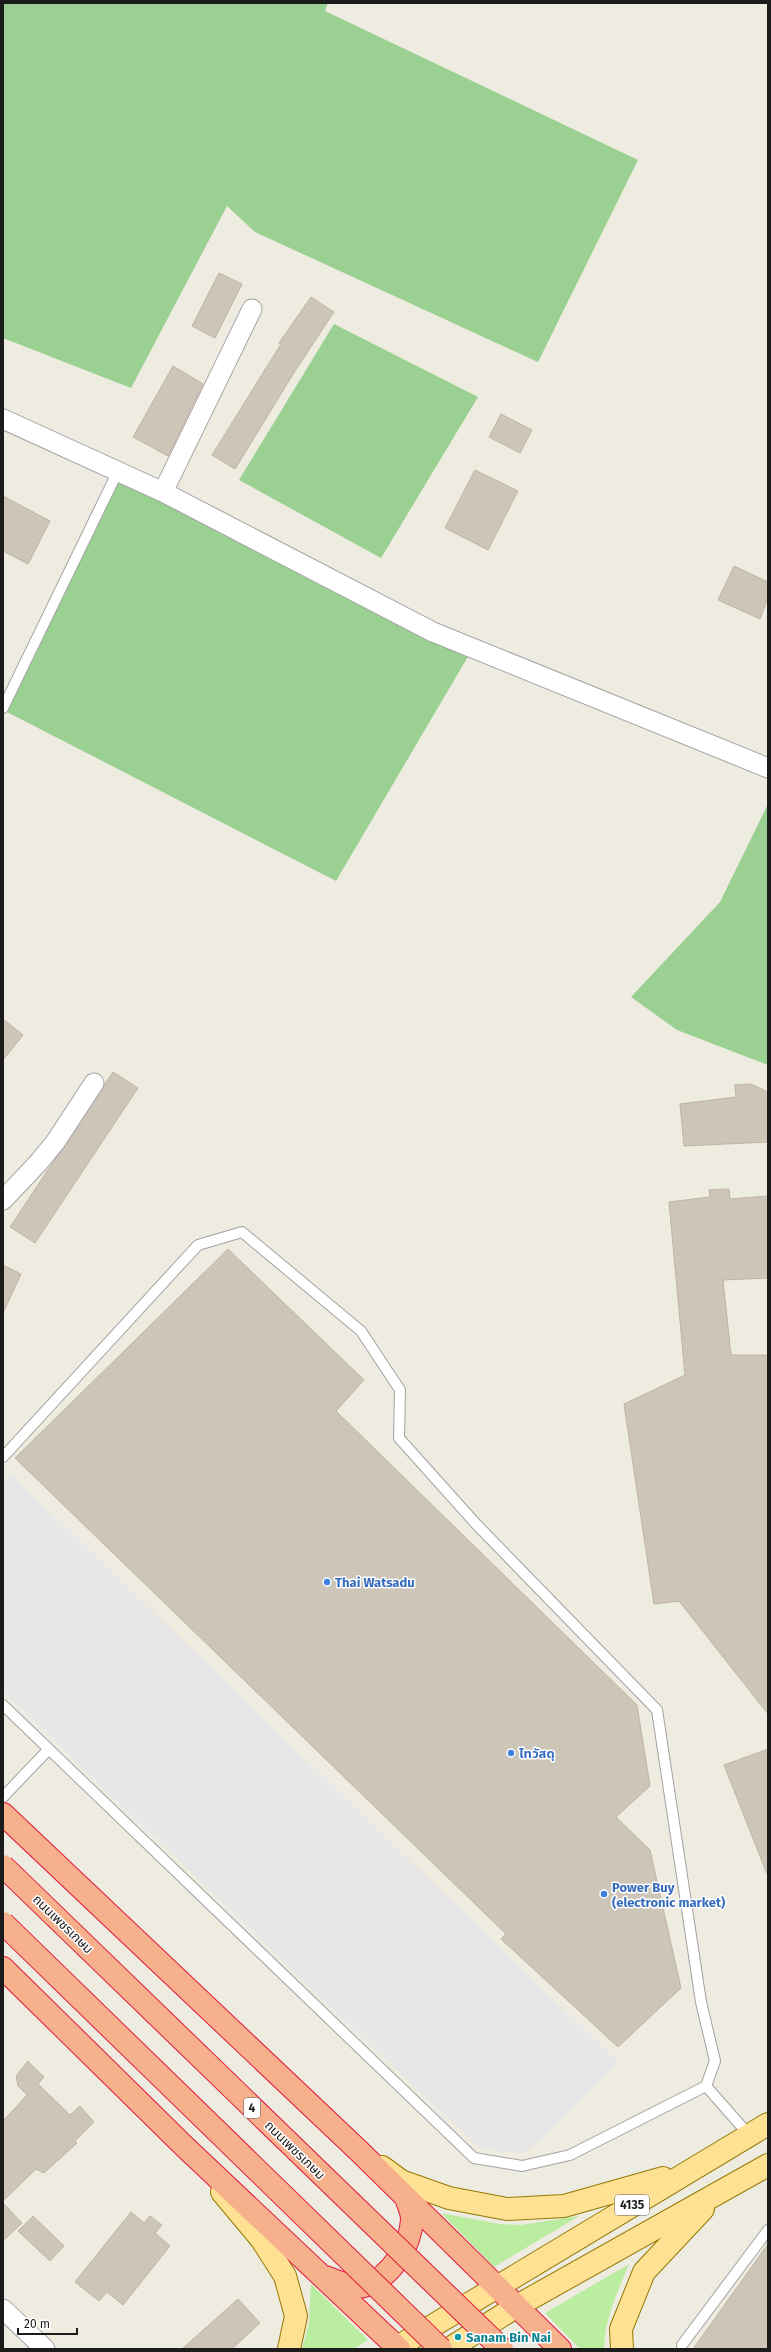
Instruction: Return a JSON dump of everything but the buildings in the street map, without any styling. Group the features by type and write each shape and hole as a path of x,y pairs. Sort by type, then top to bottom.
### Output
{"highway":[{"path":"3,1814 360,2152 560,2349"},
{"name":"ถนนเพชรเกษม","path":"3,1866 502,2349"},
{"path":"3,1923 441,2349"},
{"path":"3,1968 185,2147 397,2348"},
{"path":"319,2274 350,2286 363,2286 379,2278 395,2262 404,2248 409,2235 412,2217 406,2198"}],"main road":[{"name":"4135","path":"397,2348 496,2286 768,2124"},
{"path":"185,2147 262,2240 285,2276 296,2316 288,2349"},
{"path":"360,2152 401,2181 449,2198 507,2209 564,2206 689,2170"},
{"name":"4135","path":"449,2349 517,2306 768,2165"},
{"path":"622,2349 621,2329 644,2272 716,2194"}],"street":[{"path":"163,492 252,309"},
{"path":"3,419 163,492 433,632 768,768"},
{"path":"3,1200 39,1162 56,1141 94,1083"},
{"path":"3,2309 45,2349"}],"lane":[{"path":"3,708 118,471"},
{"path":"3,1457 198,1246 242,1232 361,1331 400,1390 399,1438 477,1525 657,1710 700,2002 715,2061 706,2086 570,2155 522,2166 474,2158 3,1705"},
{"path":"3,1797 49,1750"},
{"path":"706,2086 750,2135"},
{"path":"682,2345 768,2230"}],"green space":[{"path":"3,3 328,3 325,11 638,160 538,362 255,232 227,206 131,388 3,338"},
{"path":"334,324 478,397 381,558 239,480"},
{"path":"118,471 473,648 336,881 3,710"},
{"path":"768,804 768,1065 677,1030 631,997 720,902"},
{"path":"441,2213 500,2224 521,2225 579,2216 494,2267"},
{"path":"629,2264 609,2316 604,2349 580,2349 545,2313"},
{"path":"311,2284 368,2340 354,2349 302,2349 309,2323"}],"shaded area":[{"path":"11,1474 619,2063 545,2136 524,2153 481,2149 381,2055 3,1691 3,1482"}],"place":[{"name":"Thai Watsadu","path":"327,1582"},
{"name":"ไทวัสดุ","path":"511,1753"},
{"name":"Power Buy (electronic market)","path":"604,1894"},
{"name":"Sanam Bin Nai","path":"458,2337"}]}
